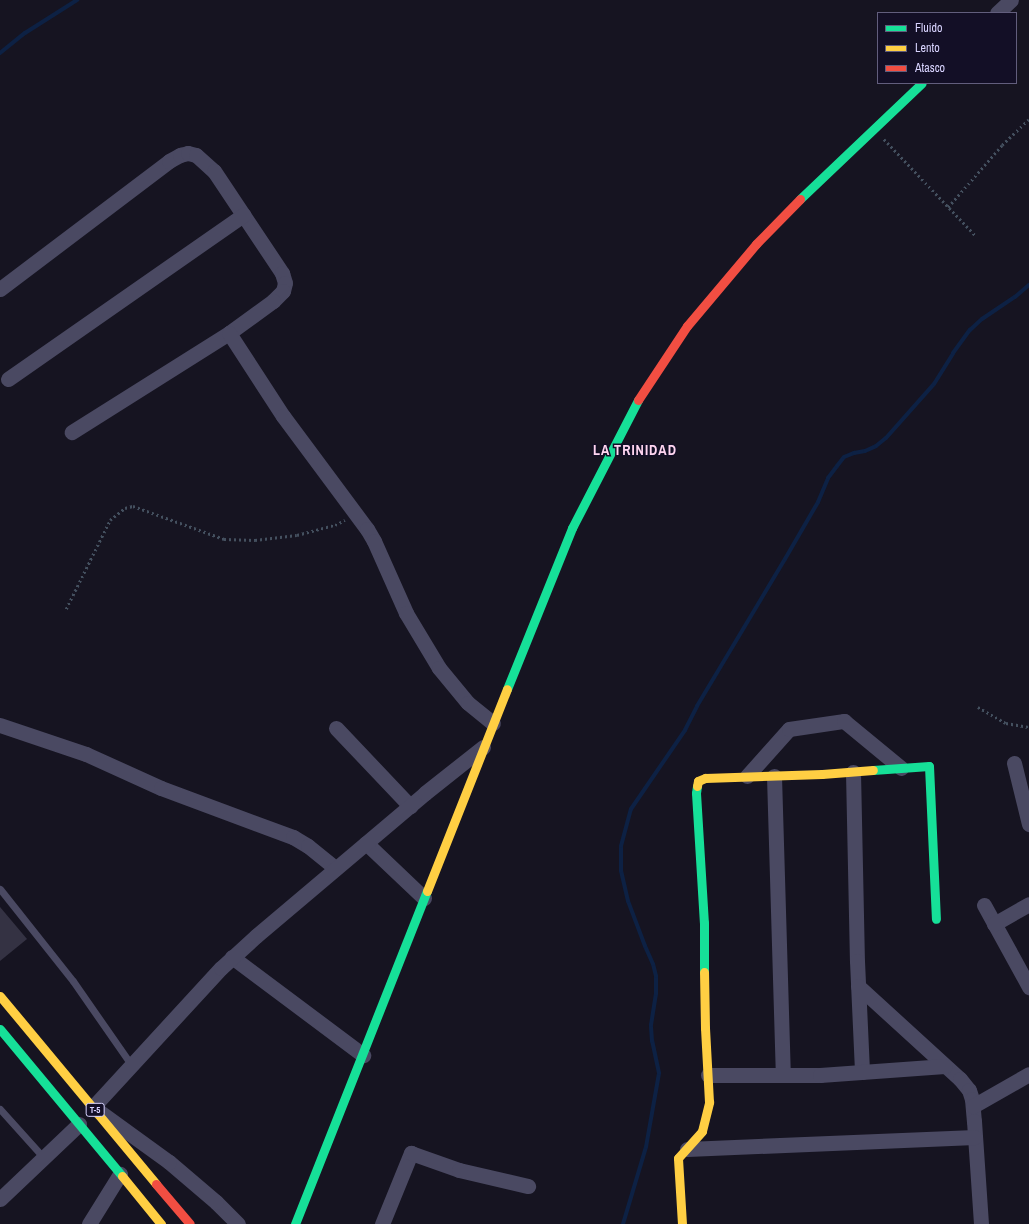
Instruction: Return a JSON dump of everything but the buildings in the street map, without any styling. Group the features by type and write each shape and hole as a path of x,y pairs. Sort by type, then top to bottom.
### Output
{"street":[{"path":"998,12 1011,0"},
{"path":"295,1224 493,723 572,528 632,408 687,326 756,244 921,84"},
{"path":"0,289 180,154 188,153 196,155 214,171 282,273 285,283 283,291 273,301 229,333 72,432"},
{"path":"8,379 244,215"},
{"path":"229,333 283,416 357,515 374,541 406,613 440,668 468,703 493,723"},
{"path":"747,776 789,728 844,721 901,768"},
{"path":"0,725 86,754 161,788 293,837 308,846 335,868"},
{"path":"336,728 410,806"},
{"path":"238,1224 216,1202 169,1162 93,1107 232,958 335,868 484,746"},
{"path":"1014,763 1029,824"},
{"path":"682,1224 678,1158 702,1131 707,1118 709,1102 696,785 701,779 705,778 853,772 929,766 936,919"},
{"path":"853,772 858,986 862,1072"},
{"path":"774,776 780,1015 784,1075"},
{"path":"366,843 424,898"},
{"path":"994,924 1029,904"},
{"path":"984,905 1029,987"},
{"path":"232,958 362,1055"},
{"path":"858,986 969,1090 973,1106 981,1224"},
{"name":"T-5","path":"0,996 26,1044 79,1124 161,1224"},
{"name":"T-5","path":"0,1029 26,1044 93,1107 190,1224"},
{"path":"708,1075 784,1075 862,1072 945,1066"},
{"path":"973,1106 1029,1074"},
{"path":"0,1199 79,1124"},
{"path":"687,1149 975,1137"},
{"path":"382,1224 411,1153 459,1170 528,1186"},
{"path":"89,1224 120,1174"}],"lane":[{"path":"0,889 73,981 132,1066"},
{"path":"0,1108 44,1158"}],"path":[{"path":"948,207 1002,145 1029,118"},
{"path":"874,129 975,235"},
{"path":"66,609 110,520 124,508 132,506 224,539 256,540 297,535 335,525 357,515"},
{"path":"978,707 1006,723 1029,727"}],"waterway":[{"path":"0,53 25,33 77,0"},
{"path":"623,1224 646,1147 659,1073 652,1041 651,1025 656,994 656,976 653,964 628,901 621,871 621,846 631,809 685,730 697,706 818,502 828,478 837,466 844,457 865,451 876,446 886,438 934,384 953,353 970,330 982,319 1015,297 1029,285"}],"traffic: fast":[{"path":"800,199 921,84"},
{"path":"507,689 572,528 638,400"},
{"path":"873,770 929,766 936,919"},
{"path":"697,786 696,793 704,923 704,972"},
{"path":"295,1224 427,891"},
{"path":"0,1029 122,1176"}],"traffic: slow":[{"path":"427,891 507,689"},
{"path":"697,786 698,781 705,778 822,774 873,770"},
{"path":"682,1224 678,1158 702,1131 709,1102 704,972"},
{"path":"0,996 156,1184"},
{"path":"122,1176 161,1224"}],"traffic: jam":[{"path":"638,400 687,326 756,244 800,199"},
{"path":"156,1184 190,1224"}],"district":[{"name":"LA TRINIDAD","path":"635,450"}]}
